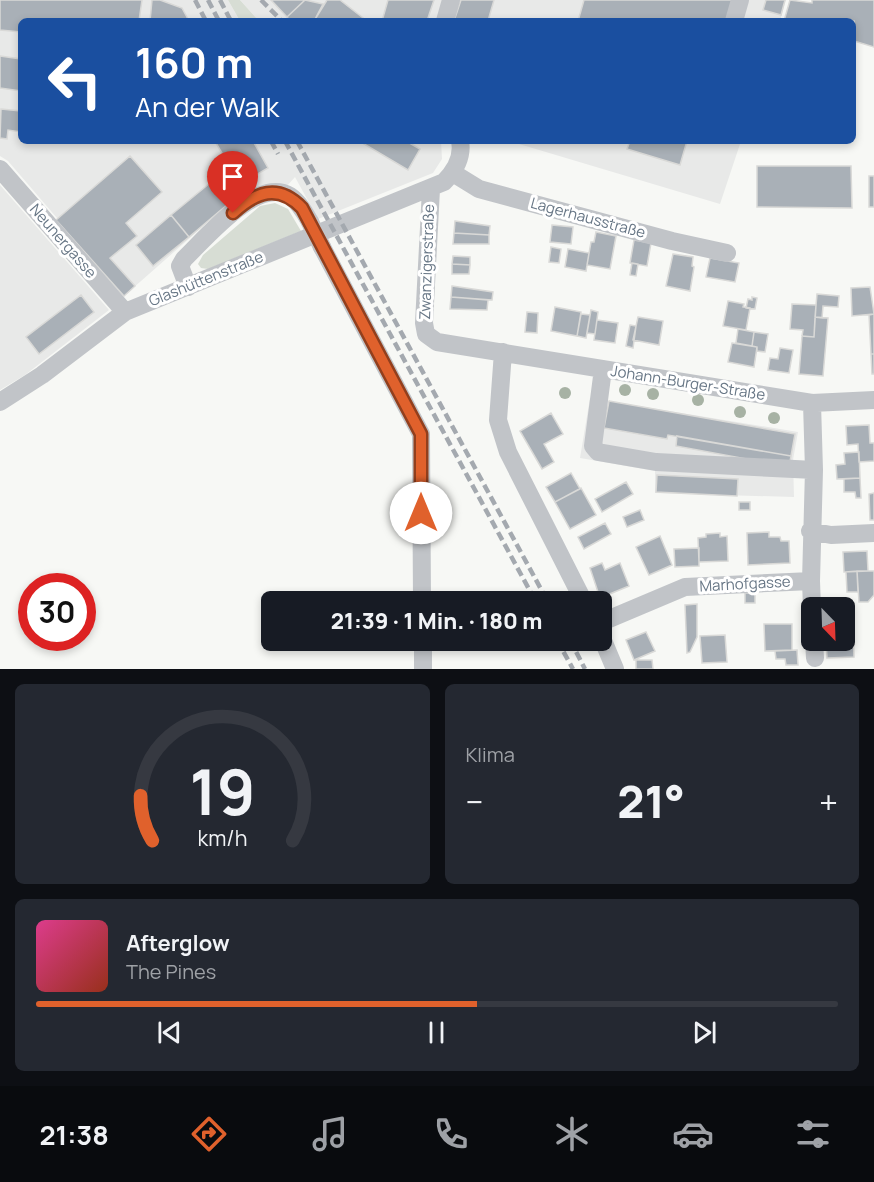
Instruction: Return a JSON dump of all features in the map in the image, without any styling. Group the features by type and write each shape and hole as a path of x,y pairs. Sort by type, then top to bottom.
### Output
{"street":[{"path":"446,18 451,0"},
{"path":"735,18 740,0"},
{"path":"453,173 460,154 460,144"},
{"name":"Neunergasse","path":"0,169 125,312"},
{"name":"Zwanzigerstraße","path":"453,173 431,189 426,334 437,342 503,352"},
{"name":"Lagerhausstraße","path":"453,173 479,189 672,241 727,253"},
{"name":"Glashüttenstraße","path":"0,402 42,375 125,312 431,189"},
{"path":"188,287 180,266 184,259 242,205 260,194 278,192 290,196 310,222 421,434 422,591"},
{"path":"503,352 498,420 508,452 578,591"},
{"name":"Johann-Burger-Straße","path":"503,352 812,403 874,400"},
{"path":"603,369 593,446 598,452 656,462 814,470"},
{"name":"Marhofgasse","path":"612,618 685,587 811,581 810,531 814,470 812,403"},
{"path":"810,531 831,535 874,533"},
{"path":"811,581 812,597"},
{"path":"423,651 423,669"},
{"path":"607,651 615,669"}],"shaded area":[{"path":"0,0 228,0 238,18 18,18 18,144 441,144 442,159 433,173 318,219 295,177 286,187 263,185 241,193 124,296 8,161 0,156"},
{"path":"228,0 240,0 256,18 238,18"},
{"path":"240,0 786,0 781,18 256,18"},
{"path":"519,144 740,144 720,204"},
{"path":"0,185 109,310 25,375 0,390"},
{"path":"275,203 288,209 301,231 208,269 201,268 198,264 203,255 260,206"},
{"path":"590,398 798,432 793,460 794,497 655,493 655,471 580,458"}],"building":[{"path":"0,0 142,0 139,18 18,18 18,32 0,30"},
{"path":"152,0 160,0 182,8 187,18 150,18"},
{"path":"271,0 305,0 287,17"},
{"path":"305,0 323,4 316,18 287,17"},
{"path":"327,0 340,0 363,18 316,18"},
{"path":"388,0 434,0 428,18 383,18"},
{"path":"461,0 494,0 489,18 455,18"},
{"path":"584,0 734,0 729,18 579,18"},
{"path":"766,0 785,0 781,15 763,10"},
{"path":"790,0 812,3 812,0 874,0 874,47 856,42 856,18 785,18"},
{"path":"0,56 18,59 18,91 0,88"},
{"path":"1,109 18,111 18,132 8,130 7,139 0,138"},
{"path":"217,144 255,144 268,168 240,184"},
{"path":"364,144 411,144 420,149 408,170"},
{"path":"629,144 686,144 680,165 627,149"},
{"path":"130,156 162,192 126,223 137,236 110,258 135,286 124,296 56,220"},
{"path":"757,166 851,166 852,208 757,207"},
{"path":"869,176 874,176 874,207 869,207"},
{"path":"210,183 228,204 189,237 171,215"},
{"path":"171,215 189,237 153,266 136,245"},
{"path":"455,221 490,226 489,235 454,233"},
{"path":"552,225 573,227 571,244 550,242"},
{"path":"596,232 616,236 610,269 587,265 591,242 594,242"},
{"path":"454,233 489,235 489,244 453,244"},
{"path":"634,240 651,243 647,266 630,263"},
{"path":"551,247 561,249 559,263 549,262"},
{"path":"568,249 589,253 586,271 565,267"},
{"path":"673,254 693,257 692,266 694,267 690,291 666,286"},
{"path":"453,256 470,257 470,265 452,264"},
{"path":"710,258 739,263 735,282 706,277"},
{"path":"632,263 638,264 636,276 630,275"},
{"path":"452,264 470,265 469,274 452,274"},
{"path":"452,286 493,292 492,300 451,297"},
{"path":"870,287 874,314 852,316 851,288"},
{"path":"817,294 839,296 838,307 823,306 822,318 815,317"},
{"path":"81,295 94,312 39,354 26,337"},
{"path":"451,297 488,300 487,310 450,309"},
{"path":"752,297 757,298 755,309 746,308 748,299 752,300"},
{"path":"728,301 744,304 743,307 750,308 746,330 723,326"},
{"path":"792,304 816,305 814,337 802,336 803,330 790,329"},
{"path":"555,307 581,312 577,336 551,331"},
{"path":"591,310 598,312 595,334 587,333"},
{"path":"527,312 538,313 537,333 525,332"},
{"path":"581,314 590,315 586,338 577,336"},
{"path":"874,314 874,354 871,354 869,315"},
{"path":"638,317 663,321 659,345 633,340"},
{"path":"815,317 828,318 823,376 799,374 802,336 814,337"},
{"path":"597,320 618,323 615,343 594,340"},
{"path":"630,325 636,326 633,348 626,346"},
{"path":"738,329 754,332 752,346 736,343"},
{"path":"754,332 768,334 765,352 757,351 757,347 752,346"},
{"path":"732,343 757,347 754,367 728,362"},
{"path":"780,348 793,350 789,373 768,370 770,358 778,359"},
{"path":"871,354 874,354 874,374 872,374"},
{"path":"609,401 795,434 791,456 668,435 667,439 604,428"},
{"path":"551,413 563,434 544,444 554,462 542,469 520,431"},
{"path":"869,425 870,443 874,443 874,461 859,462 858,444 847,445 846,426"},
{"path":"677,436 791,456 789,467 676,446"},
{"path":"859,452 860,478 837,479 836,465 845,464 844,453"},
{"path":"571,473 580,489 555,502 546,487"},
{"path":"657,475 738,479 737,496 656,492"},
{"path":"860,478 861,498 856,498 855,492 844,492 844,479"},
{"path":"626,482 633,494 602,512 595,499"},
{"path":"581,488 596,515 570,529 555,502"},
{"path":"874,493 874,520 870,520 869,494"},
{"path":"739,502 750,502 750,510 739,510"},
{"path":"640,510 644,520 627,527 623,517"},
{"path":"605,523 611,534 584,549 578,537"},
{"path":"769,532 769,537 780,537 781,541 789,541 790,563 748,565 747,533"},
{"path":"720,533 720,537 727,536 728,561 699,562 698,538 706,537 706,534"},
{"path":"660,536 672,565 649,575 636,547"},
{"path":"699,548 699,566 675,567 674,549"},
{"path":"867,551 868,571 844,572 843,552"},
{"path":"602,563 605,570 620,563 629,586 612,593 612,591 598,591 590,568"},
{"path":"857,571 858,592 847,592 846,572"},
{"path":"857,571 874,571 874,595 868,602 859,602"},
{"path":"745,593 755,593 755,603 745,603"},
{"path":"697,604 697,637 690,652 687,653 685,605"},
{"path":"764,624 792,624 792,650 765,651"},
{"path":"646,632 655,651 634,660 626,640"},
{"path":"725,635 727,662 702,663 700,636"},
{"path":"797,650 798,665 786,665 785,659 776,659 775,651"},
{"path":"827,651 854,651 854,657 827,658"},
{"path":"636,660 652,660 653,669 636,669"}],"railway":[{"path":"195,0 204,18"},
{"path":"208,0 217,18"},
{"path":"220,0 229,18"},
{"path":"261,0 279,18"},
{"path":"273,144 278,154"},
{"path":"287,144 530,591"},
{"path":"299,144 542,591"},
{"path":"563,651 573,669"},
{"path":"576,651 585,669"}],"route":[{"path":"233,213 260,194 278,192 290,196 302,208 421,434 421,513"}]}
